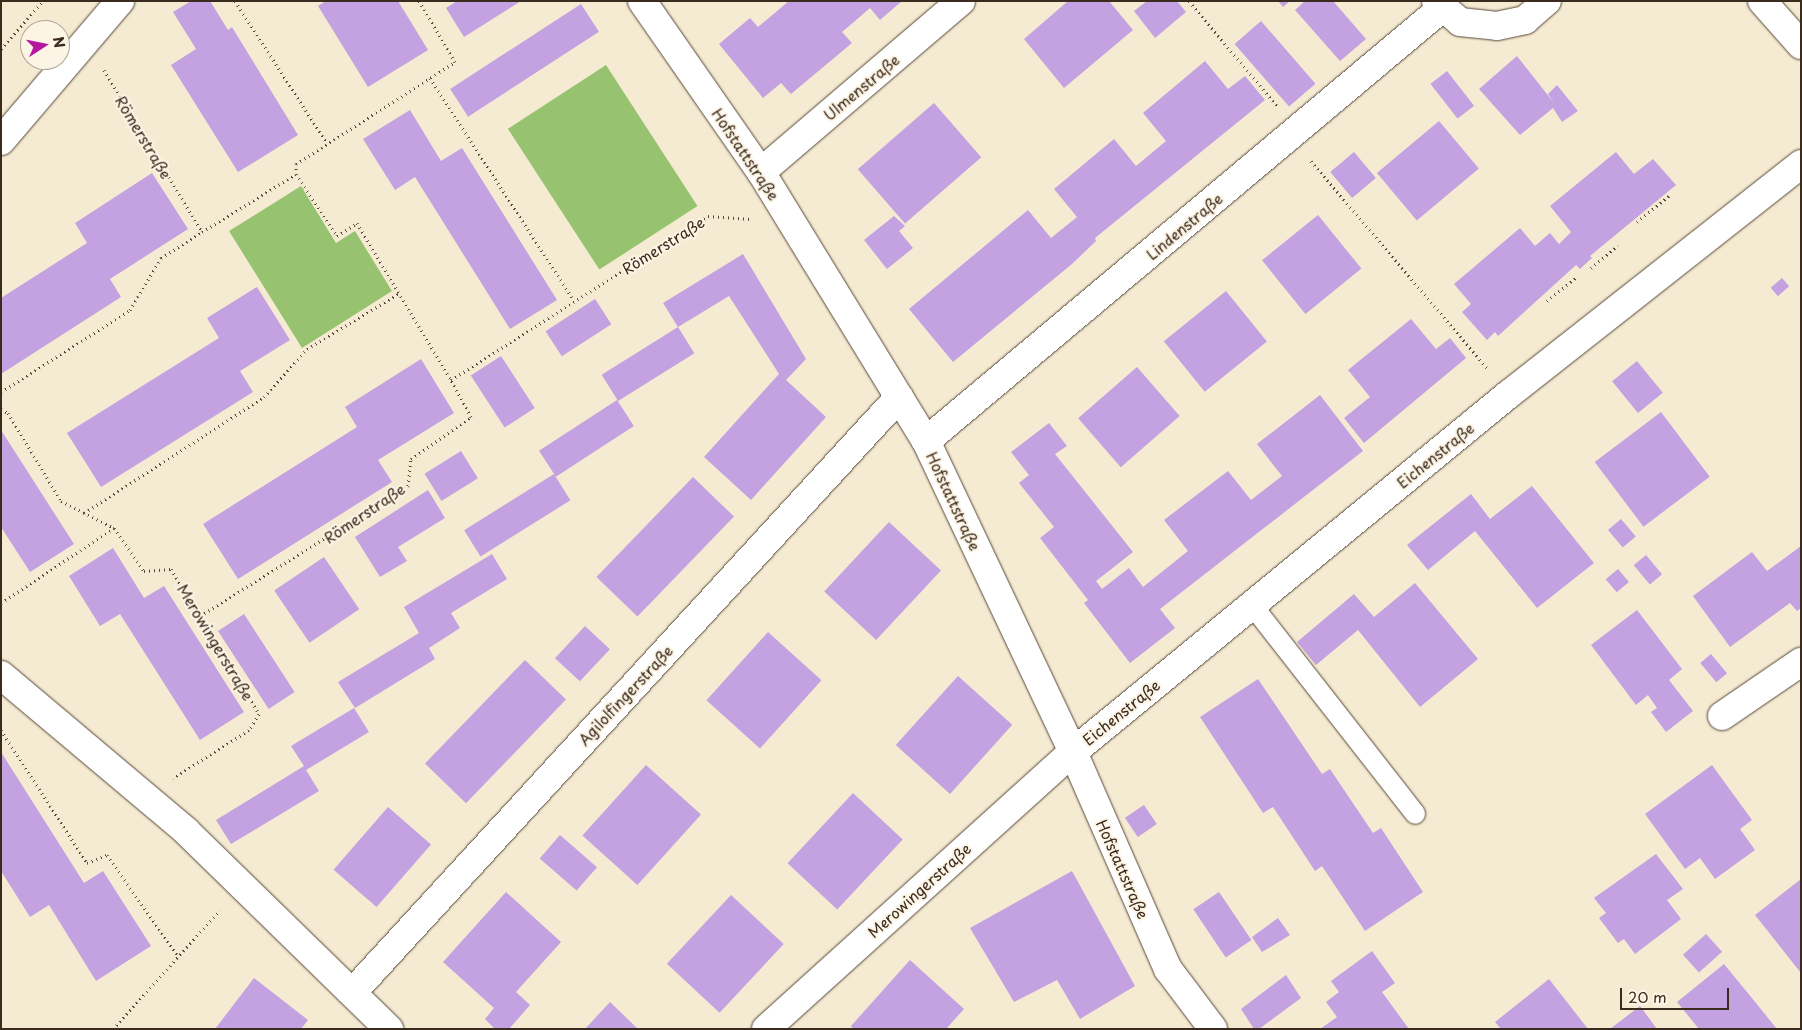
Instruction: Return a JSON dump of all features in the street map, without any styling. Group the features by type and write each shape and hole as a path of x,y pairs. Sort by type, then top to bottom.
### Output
{"street":[{"path":"1,141 120,1"},
{"name":"Hofstattstraße","path":"642,1 761,172 926,441 1073,752 1168,969 1213,1029"},
{"name":"Ulmenstraße","path":"761,172 961,1"},
{"path":"1439,5 1460,22 1497,26 1526,20 1547,1"},
{"path":"1762,1 1801,45"},
{"name":"Lindenstraße","path":"926,441 1298,131 1439,5"},
{"name":"Eichenstraße","path":"1073,752 1509,394 1801,164"},
{"name":"Agilolfingerstraße","path":"352,993 899,397"},
{"path":"1722,716 1801,662"},
{"path":"1,675 145,796 243,884 389,1029"},
{"name":"Merowingerstraße","path":"766,1029 1073,752"}],"lane":[{"path":"1252,605 1416,814"}],"path":[{"path":"1,49 43,1"},
{"path":"236,1 327,144"},
{"path":"1,392 130,310 161,258 296,174 296,164 455,62 419,1"},
{"path":"1189,1 1298,131 1307,156 1509,394"},
{"name":"Römerstraße","path":"86,42 202,232"},
{"path":"430,78 574,301"},
{"name":"Römerstraße","path":"200,616 408,486 411,459 471,416 357,223 336,236 296,174"},
{"path":"1637,222 1670,195"},
{"name":"Römerstraße","path":"451,380 708,216 760,219"},
{"path":"1591,268 1618,246"},
{"path":"1547,301 1577,277"},
{"path":"84,513 264,397 307,349 400,293"},
{"name":"Merowingerstraße","path":"1,409 8,413 61,501 114,528 144,571 171,569 258,714 249,730 145,796"},
{"path":"1,603 114,528"},
{"path":"1,730 87,863 107,855 178,956"},
{"path":"113,1029 243,884"}],"green space":[{"path":"606,65 697,206 599,270 508,129"},
{"path":"301,186 336,243 355,231 392,291 302,348 229,231"}],"building":[{"path":"191,1 210,1 228,30 232,27 298,135 238,172 171,65 196,49 173,12"},
{"path":"326,1 398,1 428,50 368,87 318,6"},
{"path":"457,1 521,1 464,37 446,8"},
{"path":"789,1 902,1 880,20 870,8 842,32 852,43 791,94 781,83 763,98 719,44 750,18 758,27"},
{"path":"1068,1 1109,1 1133,30 1064,88 1024,39"},
{"path":"1147,1 1177,1 1186,12 1155,38 1134,11"},
{"path":"1278,1 1290,1 1283,7"},
{"path":"1305,1 1333,1 1366,39 1340,61 1295,10"},
{"path":"581,4 599,32 468,117 450,89"},
{"path":"1261,21 1315,84 1289,107 1235,44"},
{"path":"1517,56 1554,103 1548,94 1557,85 1578,111 1562,122 1553,108 1520,135 1479,89"},
{"path":"1205,61 1228,89 1245,76 1265,100 1095,238 1096,241 1072,264 953,362 909,309 1028,210 1051,238 1077,217 1054,189 1114,139 1136,166 1166,141 1143,113"},
{"path":"1447,71 1474,106 1458,119 1430,84"},
{"path":"934,103 981,157 905,224 858,169"},
{"path":"410,110 441,161 462,148 557,300 510,329 415,177 395,190 363,139"},
{"path":"1439,121 1479,168 1417,221 1377,173"},
{"path":"1354,152 1376,178 1352,198 1330,172"},
{"path":"1616,152 1634,174 1653,159 1676,185 1590,256 1592,258 1580,269 1576,265 1498,336 1495,332 1487,340 1462,312 1471,304 1454,284 1520,228 1535,246 1550,233 1559,244 1571,232 1550,206"},
{"path":"152,173 188,229 110,279 121,297 1,374 1,298 87,243 75,223"},
{"path":"1318,215 1361,269 1305,314 1262,260"},
{"path":"894,216 905,226 899,231 913,248 887,269 864,240"},
{"path":"743,254 806,359 786,380 826,417 751,500 704,457 779,374 729,296 678,327 663,303"},
{"path":"1782,278 1789,286 1778,296 1771,288"},
{"path":"257,287 290,340 240,371 253,392 101,487 67,433 219,338 207,318"},
{"path":"1226,291 1267,342 1205,392 1164,341"},
{"path":"595,299 611,324 562,356 546,331"},
{"path":"1411,319 1436,349 1450,338 1466,358 1364,443 1344,418 1370,397 1348,370"},
{"path":"678,327 694,353 618,401 602,375"},
{"path":"501,356 535,408 505,428 471,376"},
{"path":"421,359 454,413 378,460 392,482 238,579 203,524 357,427 345,407"},
{"path":"1637,361 1663,393 1638,413 1612,381"},
{"path":"1137,367 1180,416 1121,467 1078,418"},
{"path":"1320,395 1363,451 1160,609 1175,628 1130,663 1084,603 1088,600 1040,538 1054,527 1019,483 1029,475 1011,452 1049,423 1067,446 1055,454 1133,552 1096,581 1102,589 1129,568 1143,587 1188,551 1164,520 1228,471 1251,500 1282,476 1257,444"},
{"path":"617,400 634,426 556,477 539,451"},
{"path":"1661,412 1710,477 1643,527 1595,462"},
{"path":"1,430 74,544 30,572 1,527"},
{"path":"461,451 478,478 441,501 425,474"},
{"path":"554,474 570,500 481,556 464,530"},
{"path":"693,477 734,517 637,617 596,577"},
{"path":"1532,486 1594,563 1537,608 1475,531 1428,570 1407,545 1471,494 1490,519"},
{"path":"428,490 445,518 398,547 407,561 380,577 355,537"},
{"path":"1621,519 1636,537 1623,548 1608,530"},
{"path":"889,522 941,570 876,640 824,591"},
{"path":"1801,546 1801,608 1797,611 1790,603 1730,647 1693,596 1752,552 1767,571"},
{"path":"113,548 144,598 164,586 244,712 200,740 120,614 100,626 69,576"},
{"path":"492,554 507,579 451,613 460,628 429,648 435,659 355,708 338,682 419,633 404,607"},
{"path":"1646,555 1662,574 1650,584 1634,565"},
{"path":"324,557 359,609 309,643 274,591"},
{"path":"1618,569 1629,582 1617,592 1606,579"},
{"path":"1415,583 1478,659 1420,707 1358,630 1316,665 1297,642 1354,594 1374,617"},
{"path":"1637,610 1682,669 1669,680 1693,711 1666,732 1651,712 1657,708 1648,695 1636,705 1591,645"},
{"path":"244,614 295,692 269,709 218,631"},
{"path":"585,626 610,649 580,681 555,658"},
{"path":"768,632 822,680 760,749 706,700"},
{"path":"1711,654 1727,673 1716,682 1700,663"},
{"path":"525,660 566,700 466,803 425,764"},
{"path":"958,676 1012,725 950,794 896,745"},
{"path":"1258,679 1322,774 1330,769 1373,833 1381,828 1423,892 1365,931 1322,866 1315,871 1273,807 1263,813 1200,717"},
{"path":"354,708 369,732 306,770 319,791 231,844 216,820 304,766 291,746"},
{"path":"1,752 84,883 103,871 151,946 96,981 49,905 30,917 1,871"},
{"path":"646,765 701,815 637,885 582,836"},
{"path":"1712,765 1752,820 1740,829 1755,850 1715,879 1700,858 1685,869 1645,814"},
{"path":"853,793 903,839 837,910 788,863"},
{"path":"1144,805 1157,824 1138,837 1125,818"},
{"path":"388,807 431,844 377,907 334,870"},
{"path":"560,835 597,867 577,891 540,858"},
{"path":"1656,854 1683,889 1667,900 1681,919 1635,954 1624,939 1618,943 1599,918 1606,913 1594,898"},
{"path":"1072,871 1135,986 1080,1019 1057,980 1014,1002 970,928"},
{"path":"1801,879 1801,973 1755,915"},
{"path":"506,892 561,942 516,992 530,1005 509,1029 495,1029 485,1019 494,1008 443,962"},
{"path":"1219,892 1251,940 1226,957 1193,909"},
{"path":"731,895 784,944 720,1013 667,964"},
{"path":"1278,918 1290,935 1262,952 1252,937"},
{"path":"1706,934 1722,952 1699,973 1683,955"},
{"path":"1372,951 1395,983 1382,992 1409,1029 1320,1029 1337,1017 1326,1002 1339,992 1331,981"},
{"path":"910,960 964,1009 946,1029 853,1029 851,1026"},
{"path":"1724,964 1777,1029 1699,1029 1677,1002"},
{"path":"1286,975 1301,998 1259,1029 1254,1029 1241,1009"},
{"path":"254,978 308,1020 301,1029 215,1029"},
{"path":"1549,979 1588,1029 1501,1029 1495,1022"},
{"path":"610,1002 638,1029 585,1029"},
{"path":"1640,1006 1657,1029 1610,1029"}]}
